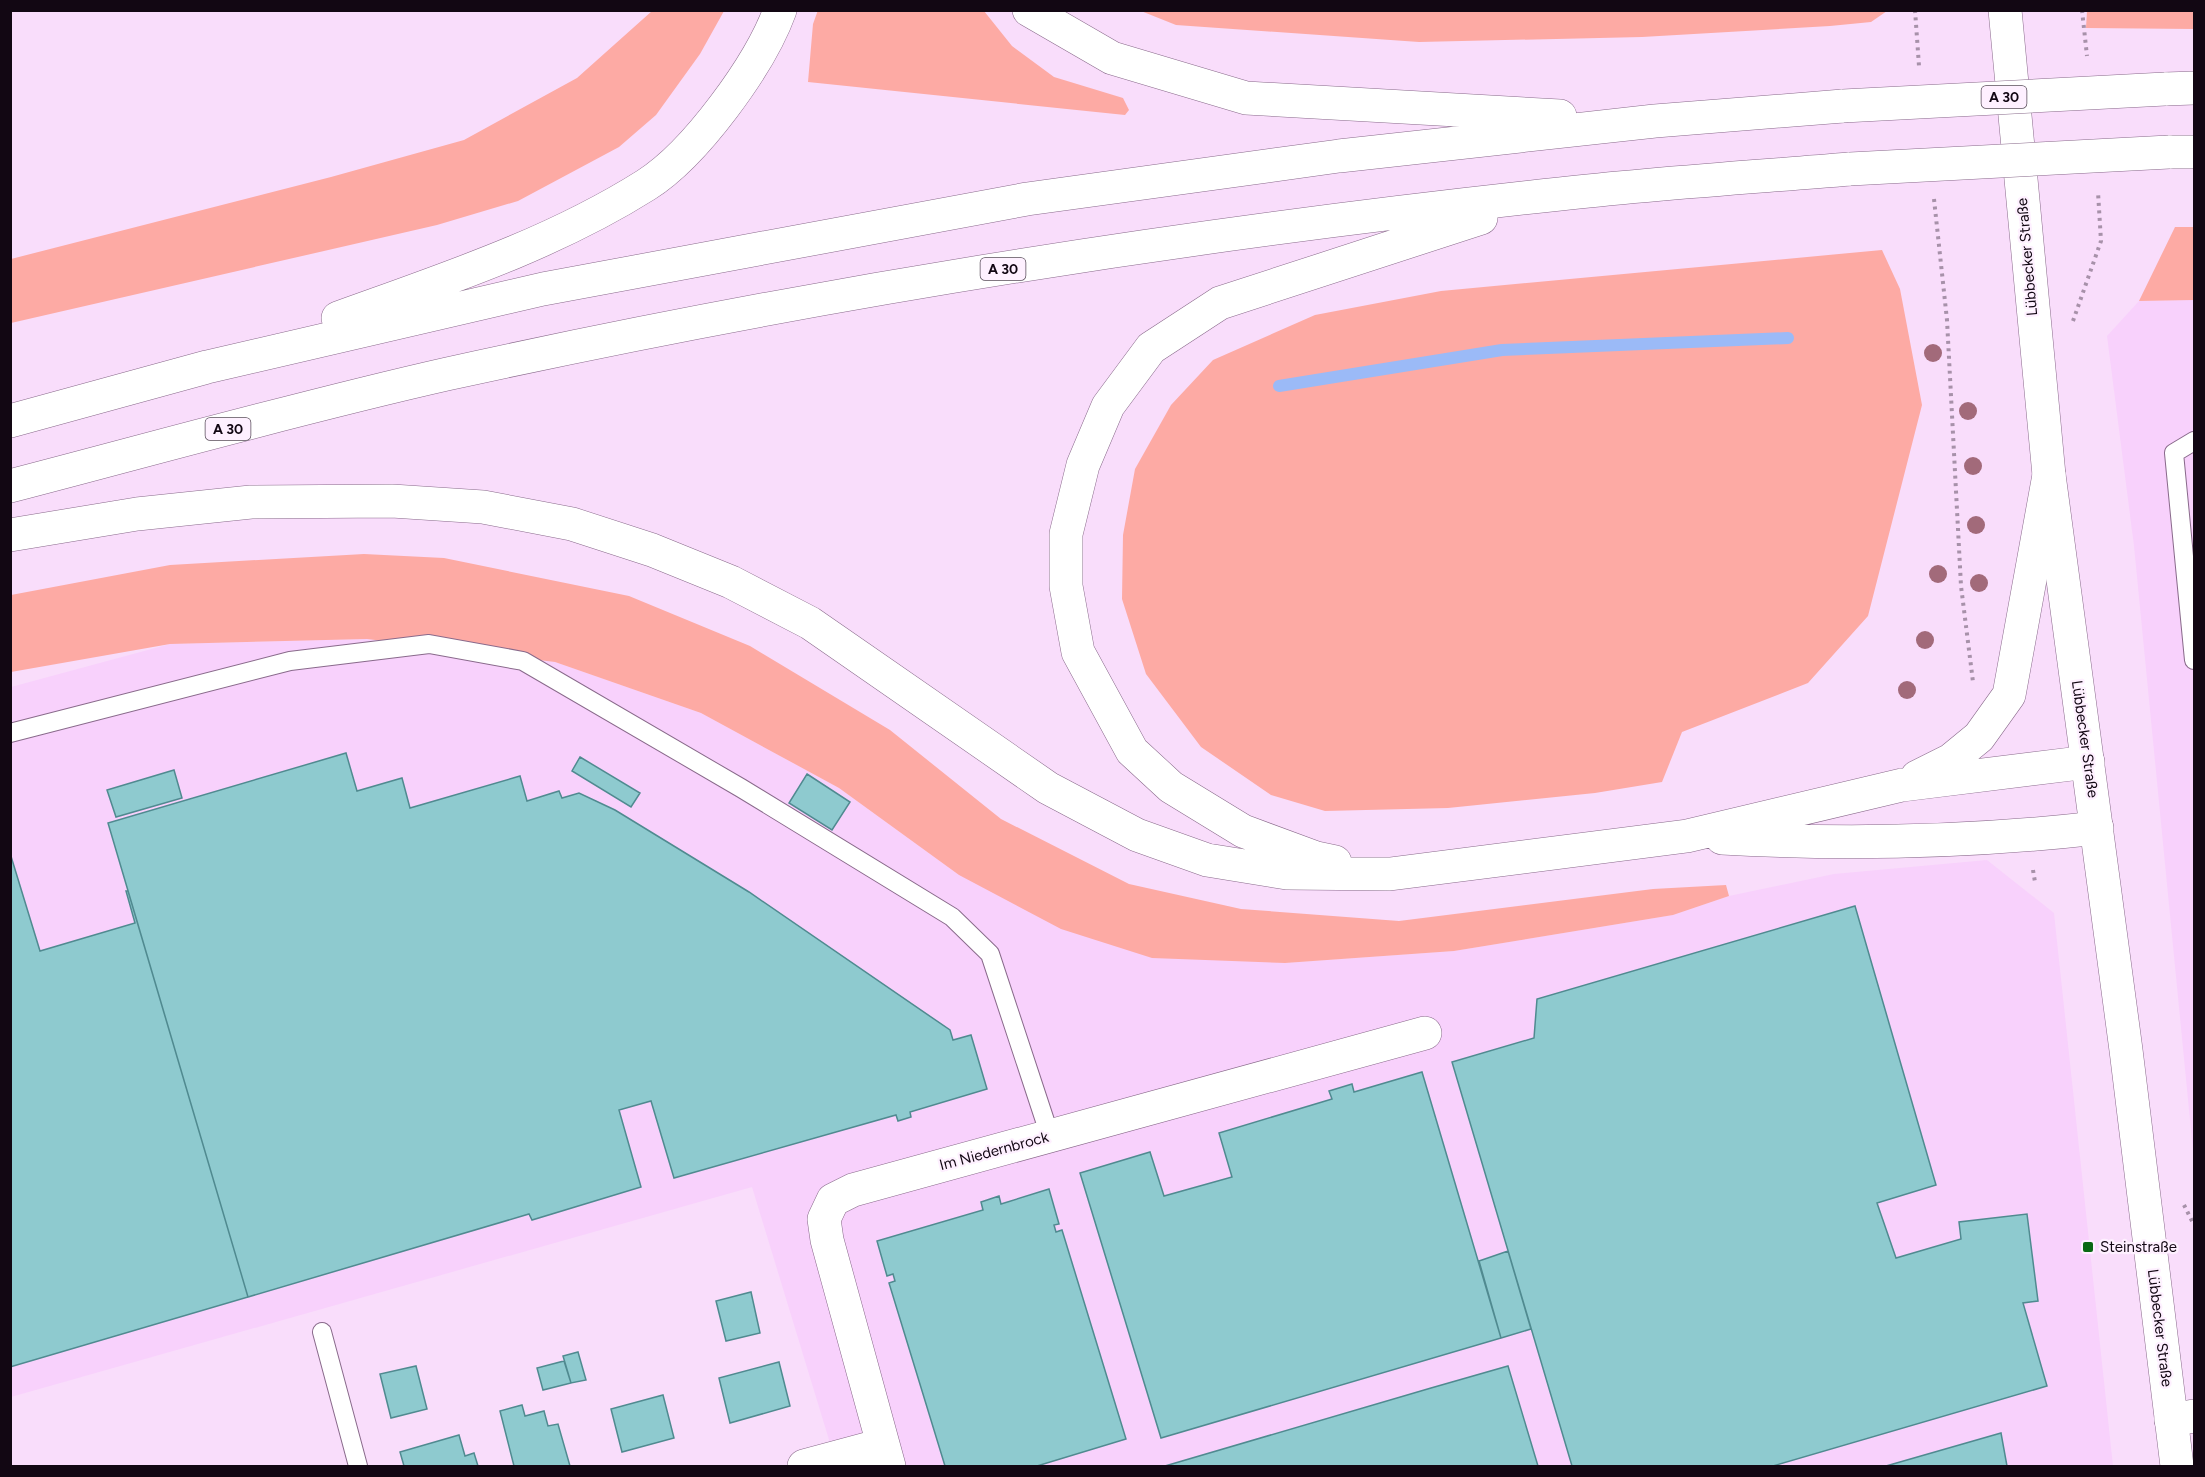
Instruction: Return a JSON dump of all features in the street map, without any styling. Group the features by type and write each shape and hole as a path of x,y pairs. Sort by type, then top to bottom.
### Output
{"main road":[{"path":"207,367 526,249 648,184 703,134 745,77 780,10"},
{"path":"1029,10 1112,58 1246,98 1655,121"},
{"name":"Lübbecker Straße","path":"2005,10 2049,475 2097,828 2183,1418 2177,1467"},
{"name":"A 30","path":"10,421 207,367 543,288 1027,199 1339,156 1655,121 1843,106 2180,88"},
{"name":"A 30","path":"10,486 446,374 751,312 1054,260 1300,225 1564,193 1850,170 2182,152"},
{"path":"1390,873 1316,858 1243,831 1171,787 1132,751 1078,652 1066,586 1066,534 1083,465 1108,406 1151,348 1220,303 1367,253 1564,193"},
{"path":"1902,785 1951,760 1979,737 2009,695 2049,475"},
{"path":"10,534 137,514 251,502 392,501 483,507 572,524 652,549 731,582 810,623 1048,788 1137,835 1207,860 1287,873 1390,873 1687,836 1902,785 2088,762"},
{"path":"1687,836 1804,842 2028,836 2097,828"},
{"name":"Im Niedernbrock","path":"886,1456 827,1240 825,1219 833,1200 853,1190 1425,1033"},
{"path":"804,1467 886,1456"}],"lane":[{"path":"2194,441 2174,453 2194,660"},
{"path":"10,732 290,661 429,644 523,661 741,788 952,917 990,954 1050,1136"},
{"path":"322,1332 358,1467"}],"path":[{"path":"1915,10 1919,67"},
{"path":"2082,10 2087,59"},
{"path":"2072,328 2073,318 2101,241 2097,184"},
{"path":"1933,194 1947,320 1964,609 1975,700 1994,719"},
{"path":"2028,836 2035,882"},
{"path":"2181,1199 2194,1225"}],"shaded area":[{"path":"818,10 984,11 1012,46 1054,77 1123,98 1129,110 1125,115 808,82 813,24"},
{"path":"652,11 724,11 700,54 656,115 619,147 518,201 437,225 11,323 11,259 331,177 464,140 577,78"},
{"path":"1141,11 1887,11 1871,22 1830,26 1642,37 1419,42 1176,25"},
{"path":"2087,11 2194,11 2194,29 2086,28"},
{"path":"2175,227 2194,227 2194,300 2139,301"},
{"path":"1882,250 1900,289 1922,405 1868,616 1808,683 1682,732 1662,782 1595,793 1448,808 1325,811 1271,795 1201,747 1146,674 1122,599 1123,535 1135,469 1171,405 1213,360 1315,315 1441,291"},
{"path":"2194,300 2194,1161 2134,546 2107,336 2139,301"},
{"path":"364,554 444,558 629,596 750,646 890,730 1001,819 1129,884 1241,909 1399,921 1653,889 1726,885 1729,896 1673,915 1454,951 1285,963 1152,958 1061,929 959,875 839,788 701,713 555,662 367,639 170,644 11,672 11,595 170,565"},
{"path":"367,639 555,662 701,713 839,788 959,875 1285,963 1454,951 1673,915 1729,896 1834,874 1987,860 2054,913 2113,1466 837,1466 752,1187 11,1397 11,687 170,644"}],"building":[{"path":"346,753 357,791 402,778 410,808 520,776 527,801 559,791 562,798 579,793 615,810 749,892 950,1030 953,1040 971,1035 987,1089 910,1112 911,1117 898,1121 896,1115 674,1178 651,1101 619,1110 641,1187 532,1220 529,1214 248,1297 108,823"},
{"path":"580,757 640,793 631,807 572,771"},
{"path":"174,770 182,798 116,817 107,790"},
{"path":"807,774 850,802 832,830 789,803"},
{"path":"10,853 40,951 135,923 126,891 128,891 248,1297 10,1367"},
{"path":"1855,906 1936,1185 1877,1203 1896,1258 1961,1239 1959,1222 2027,1214 2038,1301 2023,1303 2047,1386 1773,1466 1572,1466 1452,1062 1534,1038 1537,999"},
{"path":"1422,1072 1501,1338 1161,1438 1080,1173 1150,1152 1164,1196 1232,1177 1219,1133 1332,1099 1329,1091 1352,1084 1354,1092"},
{"path":"1049,1189 1059,1224 1054,1225 1056,1232 1062,1230 1126,1439 1037,1466 945,1466 889,1283 895,1281 893,1274 887,1276 877,1241 983,1210 981,1202 999,1196 1001,1204"},
{"path":"1508,1251 1531,1329 1501,1338 1479,1261"},
{"path":"751,1292 760,1333 726,1341 716,1301"},
{"path":"578,1352 586,1380 571,1383 563,1356"},
{"path":"564,1361 571,1383 543,1390 537,1368"},
{"path":"779,1362 790,1406 730,1423 719,1378"},
{"path":"416,1366 427,1409 391,1418 380,1374"},
{"path":"1508,1366 1538,1466 1165,1466 1431,1388"},
{"path":"663,1395 674,1438 622,1452 611,1409"},
{"path":"522,1405 525,1416 544,1411 548,1426 558,1424 570,1466 514,1466 500,1411"},
{"path":"2001,1433 2007,1466 1886,1466"},
{"path":"459,1435 465,1456 474,1453 478,1466 404,1466 400,1452"}],"waterway":[{"path":"1279,386 1502,350 1788,338"}],"place":[{"name":"Steinstraße","path":"2088,1247"}]}
